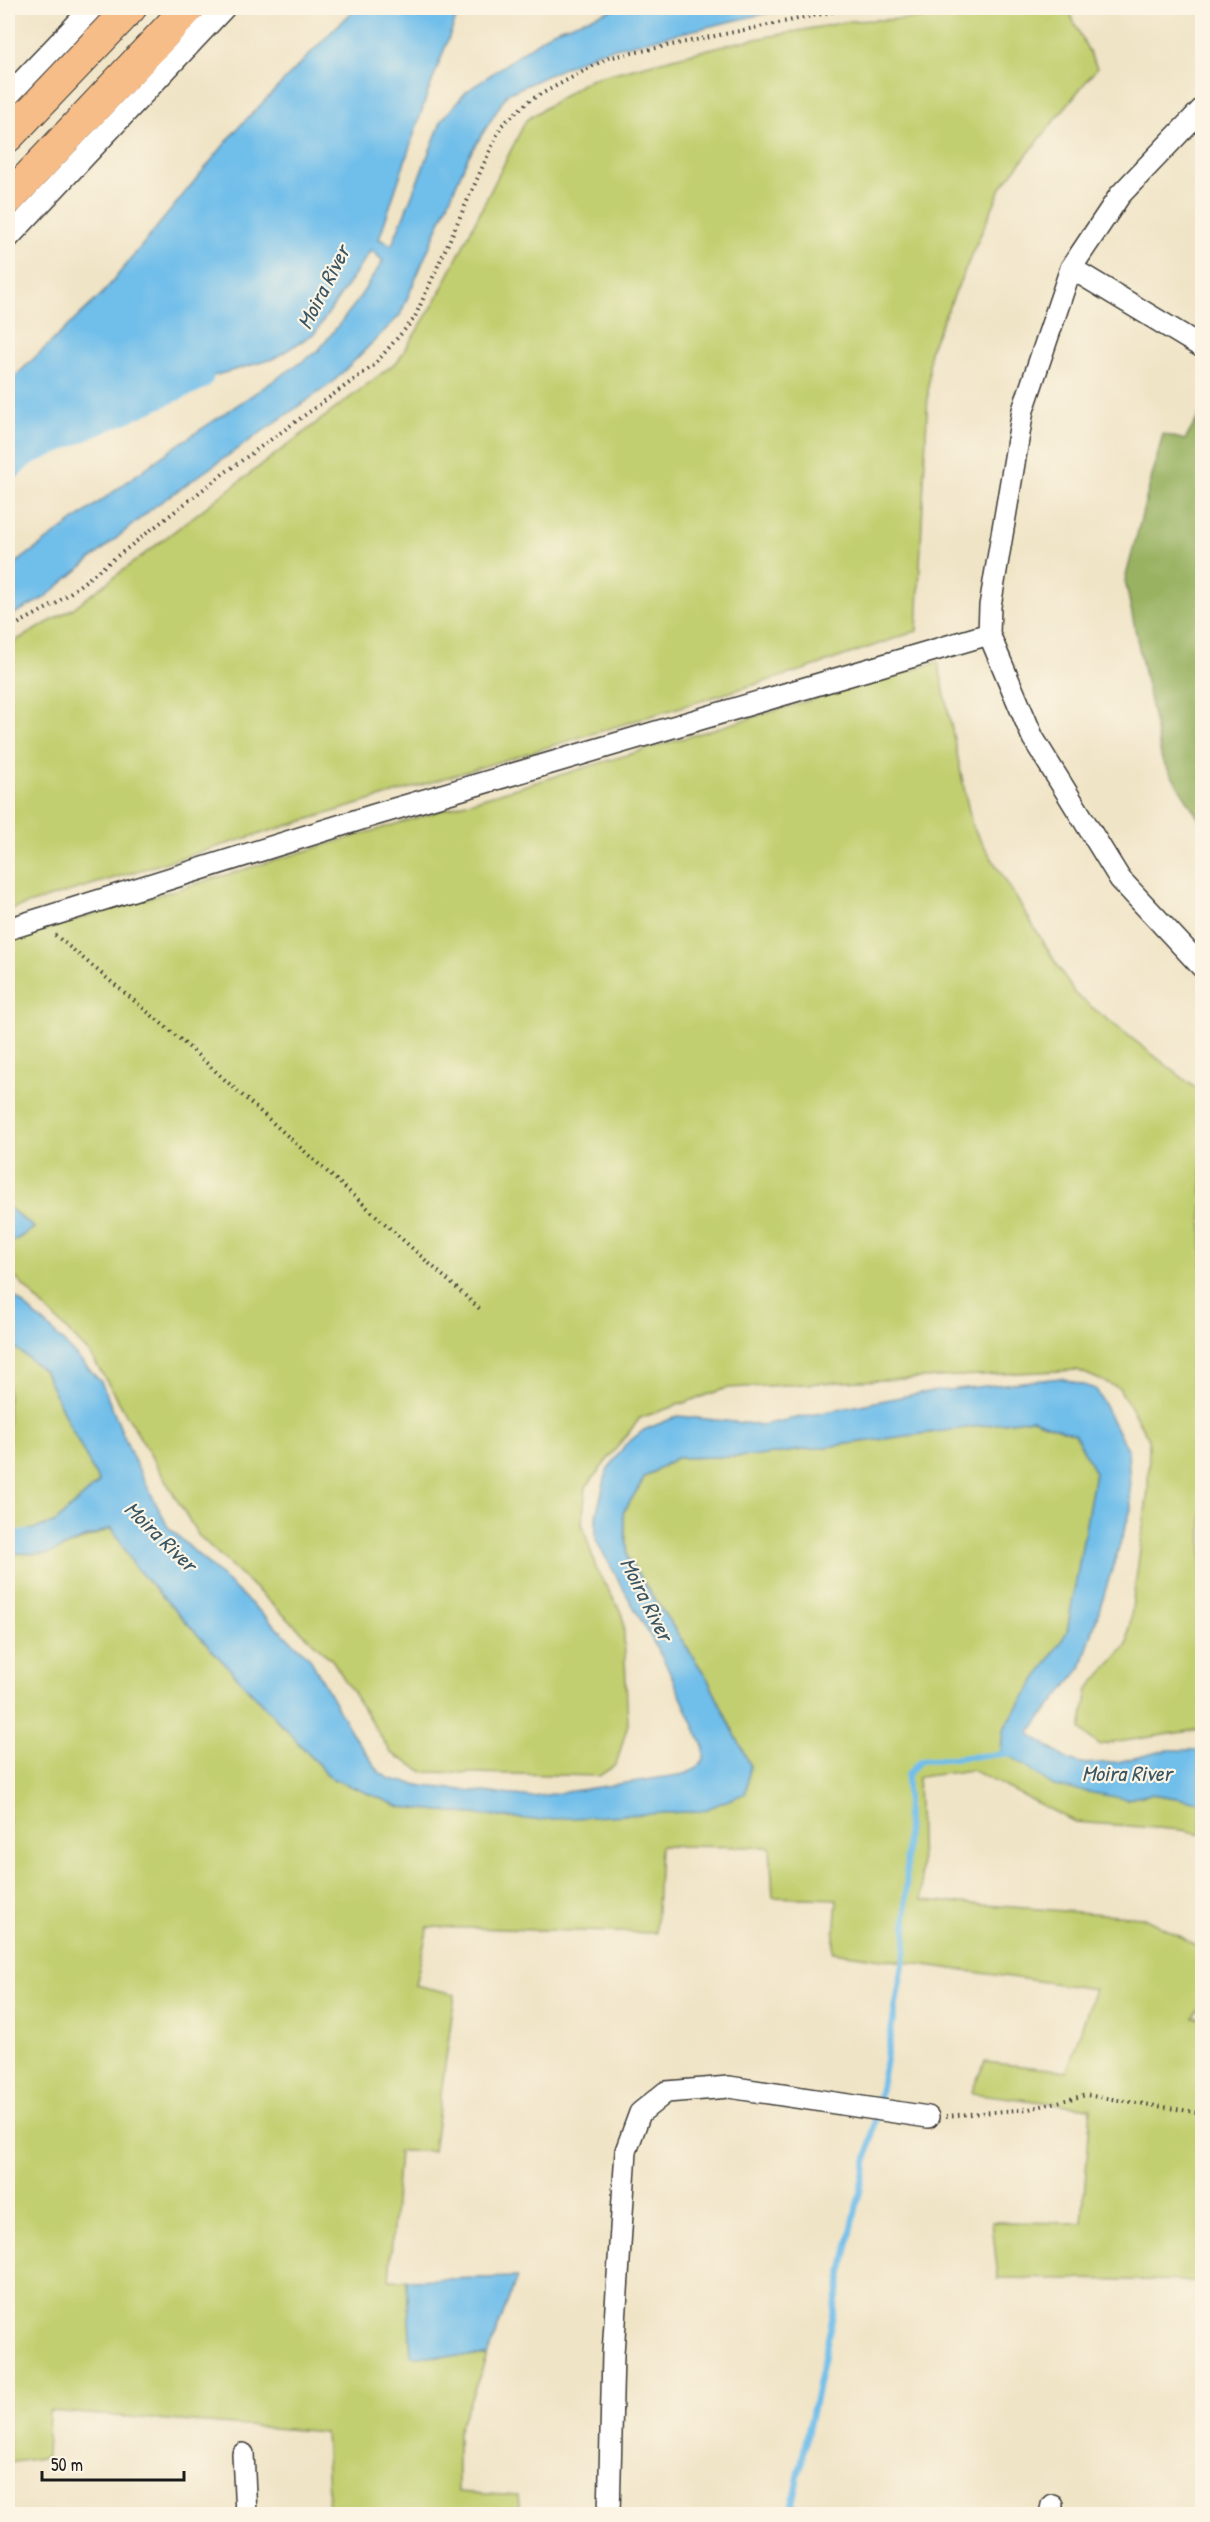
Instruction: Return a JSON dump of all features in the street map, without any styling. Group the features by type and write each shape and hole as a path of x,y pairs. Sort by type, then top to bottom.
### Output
{"highway":[{"path":"8,136 130,8"},
{"path":"8,199 188,8"}],"street":[{"path":"8,96 92,8"},
{"path":"8,238 224,8"},
{"path":"1203,109 1120,195 1071,268 1023,410 990,606 989,634 1033,738 1120,879 1203,968"},
{"path":"1071,268 1203,347"},
{"path":"8,929 374,815 989,634"},
{"path":"609,2514 613,2354 626,2151 640,2113 666,2092 729,2087 928,2117"},
{"path":"243,2454 246,2514"}],"path":[{"path":"8,629 57,603 223,474 373,366 414,319 501,126 530,100 608,58 851,8"},
{"path":"36,920 173,1033 482,1311"},
{"path":"928,2117 1029,2109 1086,2095 1203,2114"}],"green space":[{"path":"994,8 1067,8 1097,68 1002,186 930,350 917,631 803,670 8,910 8,645 72,609 398,361 435,302 526,120 590,79 729,44 851,21 955,17"},
{"path":"1202,411 1202,824 1162,760 1125,580 1163,434 1185,440"},
{"path":"938,662 972,826 1075,994 1202,1093 1202,1729 1099,1745 1081,1730 1088,1689 1127,1645 1148,1491 1149,1439 1119,1388 1077,1370 727,1388 640,1418 586,1487 582,1523 597,1571 623,1615 628,1724 616,1765 599,1776 424,1772 391,1753 333,1661 198,1535 91,1355 8,1270 8,1245 34,1228 8,1207 8,940"},
{"path":"8,1342 45,1372 99,1482 54,1523 8,1536"},
{"path":"1032,1419 1075,1434 1095,1473 1067,1633 1003,1730 1127,1799 1151,1794 1202,1802 1202,1835 1183,1830 1075,1822 972,1770 918,1777 922,1900 1142,1917 1202,1948 1202,2001 1194,2017 1202,2017 1202,2281 998,2278 992,2222 1082,2223 1091,2108 971,2093 985,2062 1067,2071 1095,1989 833,1952 837,1899 773,1897 770,1847 660,1846 656,1933 428,1927 415,1985 455,1994 433,2151 399,2151 389,2280 407,2280 411,2356 487,2356 458,2432 458,2492 518,2496 520,2514 329,2514 325,2432 49,2411 47,2457 8,2463 8,1553 48,1554 112,1528 135,1567 331,1778 401,1807 535,1820 750,1765 707,1678 628,1559 623,1513 645,1477 676,1458 758,1456"}],"water":[{"path":"357,8 460,8 427,95 379,239 392,245 442,120 466,92 553,31 617,8 790,8 598,52 507,94 468,157 400,315 332,383 154,507 44,598 8,617 8,569 176,446 318,351 356,303 383,261 371,250 315,333 273,359 104,407 8,450 8,383 103,293 237,129"},
{"path":"8,1207 34,1228 8,1245"},
{"path":"8,1291 50,1328 101,1382 133,1458 168,1527 309,1657 352,1733 380,1773 390,1779 423,1786 533,1797 685,1774 696,1769 704,1760 704,1748 668,1668 596,1540 596,1516 607,1471 625,1445 644,1430 678,1416 762,1425 920,1393 1061,1378 1096,1389 1128,1451 1131,1509 1081,1668 1029,1733 1068,1760 1081,1764 1118,1762 1167,1750 1202,1750 1202,1802 1151,1794 1127,1799 1054,1786 1001,1750 1003,1730 1067,1632 1095,1473 1075,1434 1032,1419 758,1456 676,1458 645,1477 623,1513 628,1559 707,1678 750,1765 746,1793 702,1811 535,1820 401,1807 331,1778 135,1567 112,1528 48,1554 8,1553 8,1536 54,1523 99,1482 45,1372 8,1342"},
{"path":"517,2277 487,2356 411,2356 407,2280"}],"waterway":[{"name":"Moira River","path":"8,463 21,451 197,374"},
{"path":"8,1533 31,1533"},
{"path":"790,2514 874,2126 906,1948 907,1775 920,1761 1015,1753"}]}
